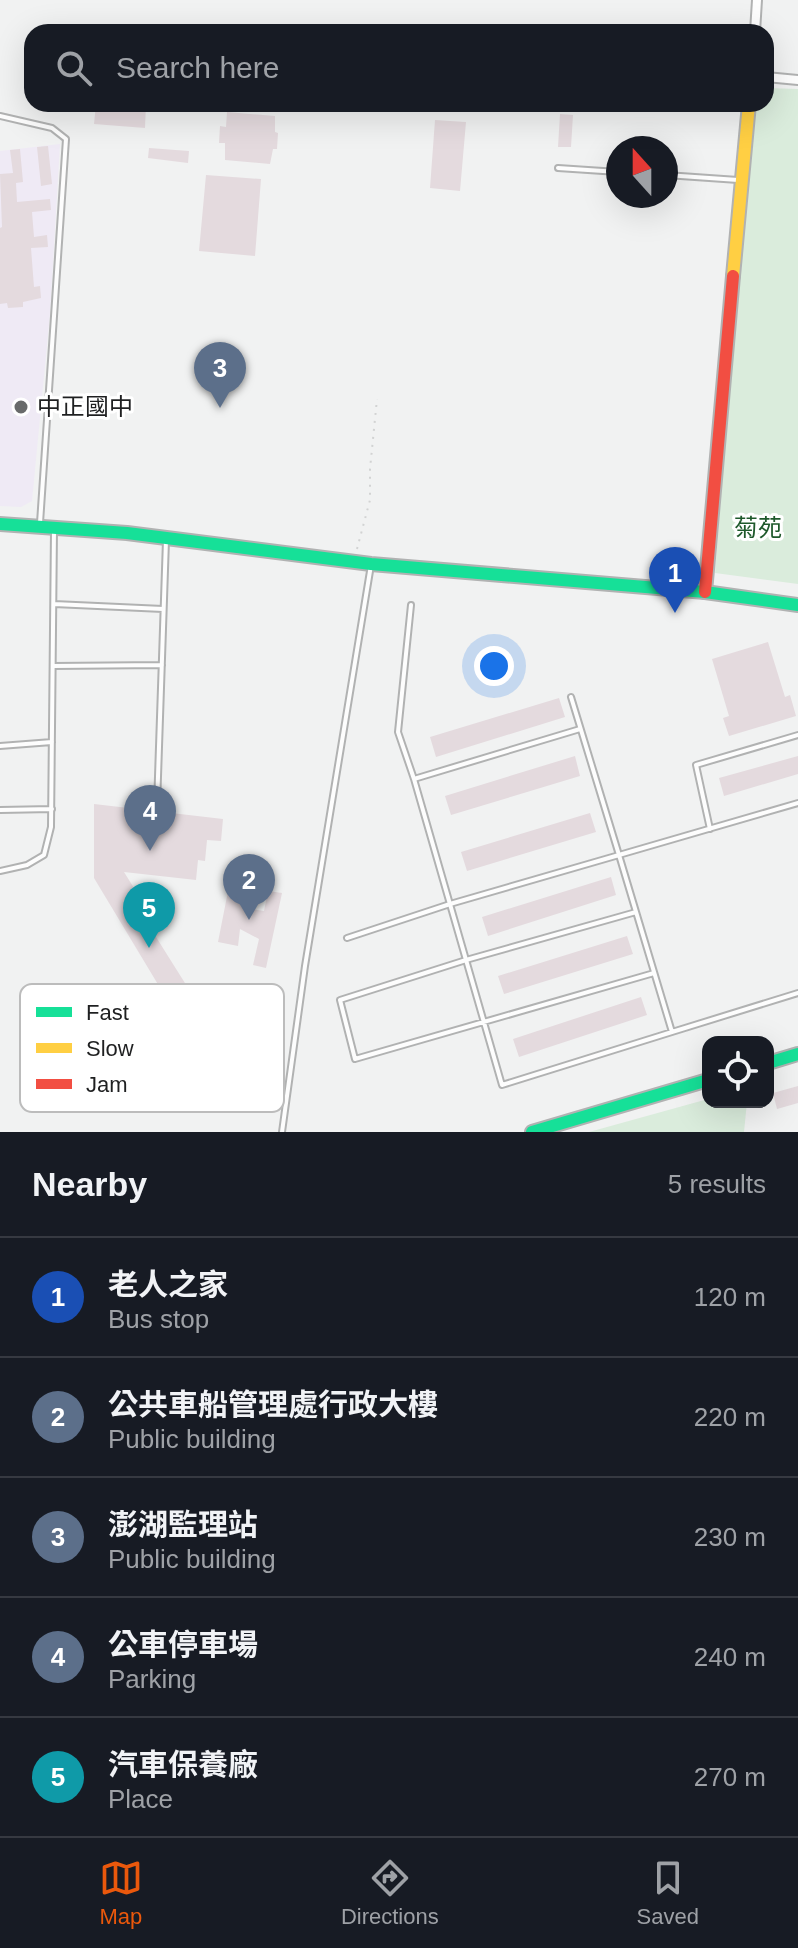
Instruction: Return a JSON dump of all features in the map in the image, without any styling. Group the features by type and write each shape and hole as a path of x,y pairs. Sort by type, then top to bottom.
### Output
{"main road":[{"path":"705,592 748,112"},
{"path":"0,524 167,538 371,564 705,592 798,605"},
{"path":"774,1061 798,1054"},
{"path":"532,1132 702,1082"}],"street":[{"path":"756,24 757,0"},
{"path":"774,78 798,80"}],"lane":[{"path":"0,116 52,128 66,139 40,526"},
{"path":"558,168 606,171"},
{"path":"678,176 741,181"},
{"path":"0,871 27,865 44,855 51,827 54,527"},
{"path":"157,806 167,538"},
{"path":"282,1132 371,564"},
{"path":"53,603 163,609"},
{"path":"411,605 398,732 502,1085 798,993"},
{"path":"53,666 162,665"},
{"path":"571,697 672,1032"},
{"path":"414,779 580,729"},
{"path":"710,829 696,765 798,735"},
{"path":"0,746 52,742"},
{"path":"347,938 450,904 798,803"},
{"path":"0,810 52,809"},
{"path":"636,912 466,960 340,1000 355,1059 654,973"}],"path":[{"path":"354,562 370,500 377,399"}],"shaded area":[{"name":"中正國中","path":"60,144 50,314 32,501 21,507 0,506 0,151"}],"green space":[{"name":"菊苑","path":"774,88 798,89 798,584 715,573 751,112 774,112"},
{"path":"702,1101 702,1108 746,1108 744,1132 589,1132"}],"building":[{"path":"95,112 146,112 145,128 94,124"},
{"path":"227,112 275,116 277,149 273,149 270,164 225,160 225,143 219,143 220,126 226,127"},
{"path":"560,114 573,115 571,147 558,147"},
{"path":"435,120 466,122 460,191 430,188"},
{"path":"48,146 52,184 41,186 37,147"},
{"path":"149,148 189,151 188,163 148,158"},
{"path":"20,149 23,182 16,183 17,202 50,199 51,210 32,212 34,237 47,235 48,247 31,248 34,287 40,286 41,298 23,302 23,307 8,308 7,303 0,304 0,174 13,173 10,150"},
{"path":"206,175 261,179 255,256 199,251"},
{"path":"768,642 785,697 790,695 796,716 729,736 723,718 729,716 712,659"},
{"path":"559,698 565,717 436,757 430,737"},
{"path":"575,756 580,776 451,815 445,796"},
{"path":"798,756 798,774 724,796 719,778"},
{"path":"94,804 223,819 221,841 207,840 205,861 198,860 196,880 124,872 157,925 151,929 186,984 158,984 94,878"},
{"path":"590,813 596,832 467,871 461,852"},
{"path":"238,869 252,871 245,908 264,911 268,891 282,893 266,968 253,965 259,939 240,929 238,946 218,942 232,871 238,874"},
{"path":"611,877 616,895 488,936 482,917"},
{"path":"627,936 633,954 504,994 498,976"},
{"path":"641,997 647,1015 519,1057 513,1039"},
{"path":"798,1086 798,1103 777,1109 774,1093"}],"traffic: fast":[{"path":"0,524 127,533 371,564 705,592 798,605"},
{"path":"774,1061 798,1054"},
{"path":"532,1132 702,1082"}],"traffic: slow":[{"path":"733,276 748,112"}],"traffic: jam":[{"path":"705,592 733,276"}],"place":[{"name":"中正國中","path":"21,407"},
{"name":"澎湖監理站","path":"220,408"},
{"name":"老人之家","path":"675,613"},
{"name":"公車停車場","path":"150,851"},
{"name":"公共車船管理處行政大樓","path":"249,920"},
{"name":"汽車保養廠","path":"149,948"}]}
